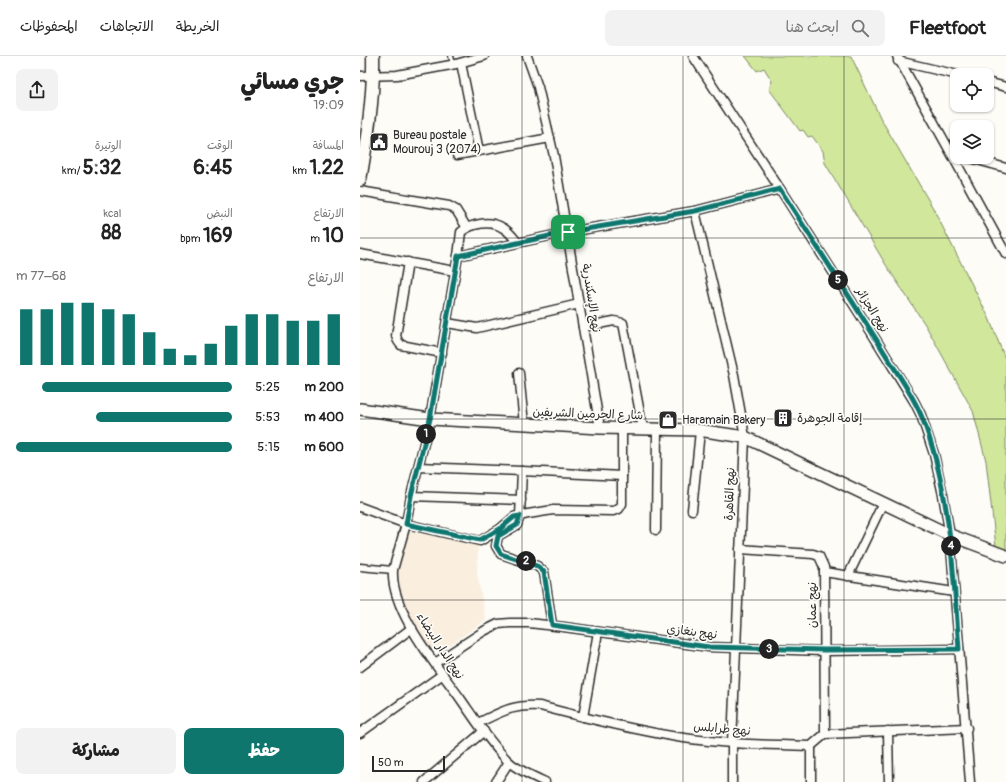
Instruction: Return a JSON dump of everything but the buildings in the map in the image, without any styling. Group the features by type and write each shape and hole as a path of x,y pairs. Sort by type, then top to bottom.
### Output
{"main road":[{"path":"360,180 374,76 374,56"}],"street":[{"path":"360,76 397,75 457,64 484,56"},
{"name":"نهج الإسكندرية","path":"527,56 538,87 550,138 568,232 600,428"},
{"name":"نهج الجزائر","path":"693,56 870,330 914,401 921,415 934,454 950,535 967,728 970,782"},
{"path":"898,58 950,73"},
{"path":"898,58 950,147"},
{"path":"457,64 479,151"},
{"path":"994,84 1006,87"},
{"path":"457,155 550,138"},
{"path":"959,164 1006,254"},
{"path":"992,164 1006,168"},
{"path":"458,256 568,232 695,211 780,189"},
{"path":"360,191 454,208 467,228 480,224 499,226 504,228 518,243"},
{"name":"نهج القاهرة","path":"695,211 734,375 745,437 732,743 732,782"},
{"name":"نهج الدار البيضاء","path":"467,228 461,232 430,419 411,496 406,524 393,570 393,577 399,600 412,628 484,732 509,762 545,782"},
{"path":"360,254 455,271"},
{"path":"408,262 396,339 401,345 442,353"},
{"path":"447,323 477,328 579,304"},
{"path":"583,327 614,321 623,323 643,429"},
{"path":"519,373 524,424"},
{"name":"شارع الحرمين الشريفين","path":"360,410 430,419 600,428 700,431 745,437 950,535 1006,556"},
{"path":"360,507 406,524 480,540 500,529 514,517 553,510 613,511 619,509 622,504 622,428"},
{"path":"656,530 657,429"},
{"path":"692,510 700,431"},
{"path":"418,467 622,476"},
{"path":"522,471 520,516 517,525 498,536 496,546 501,554 537,566 544,572 552,625"},
{"path":"411,496 521,500"},
{"path":"848,576 883,503"},
{"name":"نهج عمان","path":"740,549 813,554 820,556 824,572 825,734"},
{"path":"360,567 393,570"},
{"path":"824,572 954,592"},
{"name":"نهج بنغازي","path":"435,663 484,631 498,624 529,623 696,646 824,650 959,649"},
{"path":"360,667 412,628"},
{"path":"583,717 598,632"},
{"path":"360,733 443,674"},
{"name":"نهج طرابلس","path":"478,723 514,707 523,705 540,706 625,727 678,737 732,743 812,746"},
{"path":"811,782 812,746 825,734 967,728"},
{"path":"888,731 889,782"},
{"path":"424,782 484,732"},
{"path":"496,782 509,762"}],"lane":[{"path":"451,56 457,64"}],"shaded area":[{"path":"404,530 478,546 477,574 486,620 441,651 430,650 403,609 394,573"}],"green space":[{"path":"745,56 851,56 881,119 933,208 989,318 1006,361 1006,551 996,547 986,461 973,411 926,326 886,265 825,163 823,151 812,136 808,137 803,130 800,131 769,89 772,81 764,68 757,71"}],"place":[{"name":"Bureau postale Mourouj 3 (2074)","path":"379,142"},
{"name":"إقامة الجوهرة","path":"783,418"},
{"name":"Haramain Bakery","path":"668,420"}],"route":[{"path":"780,189 870,330 914,401 921,415 934,454 950,535 959,649 824,650 709,647 552,625 544,572 537,566 501,554 496,546 498,536 517,525 520,516 514,517 500,529 480,540 406,524 411,496 430,419 458,256 568,232 695,211 780,189"}]}
